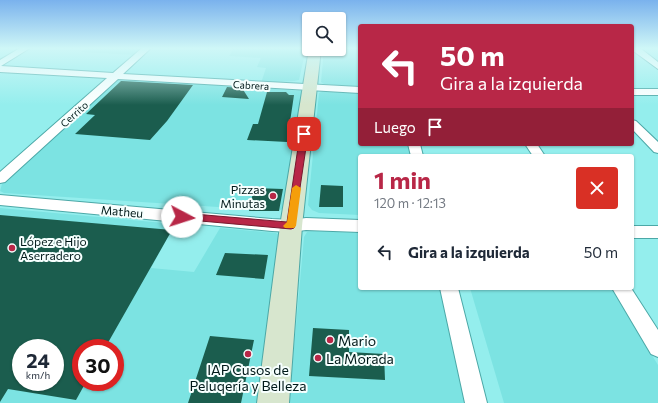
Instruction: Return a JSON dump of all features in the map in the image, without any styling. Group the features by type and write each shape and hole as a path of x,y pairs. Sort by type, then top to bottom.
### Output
{"main road":[{"path":"273,403 291,226 313,67"}],"street":[{"name":"Cerrito","path":"0,179 126,67"},
{"name":"Cabrera","path":"0,69 115,77 358,90"},
{"path":"634,92 658,92"},
{"path":"634,125 658,149"},
{"name":"Matheu","path":"0,200 291,226 306,224 358,226"},
{"path":"634,232 658,232"},
{"path":"449,290 476,403"},
{"path":"622,290 658,347"}],"shaded area":[{"path":"257,67 302,67 299,80 261,83 266,68"},
{"path":"322,67 358,67 358,87 324,84 321,82"},
{"path":"117,78 303,91 285,206 279,211 4,193 0,191 2,184"},
{"path":"326,90 358,91 358,146 409,146 411,154 358,154 358,215 319,213 312,210 308,205 319,93"},
{"path":"0,208 175,224 151,268 194,272 220,228 276,233 280,236 257,403 0,403"},
{"path":"307,232 358,233 358,290 443,290 470,403 289,403 304,237"},
{"path":"471,290 612,290 658,365 658,403 504,403"}],"building":[{"path":"121,81 193,85 167,121 150,140 75,134 95,115 86,114"},
{"path":"227,87 242,88 249,99 222,97"},
{"path":"267,92 286,92 289,95 294,95 287,142 247,140 253,124 258,124"},
{"path":"321,185 343,186 343,207 319,207"},
{"path":"254,188 283,189 279,211 249,211"},
{"path":"0,215 172,230 110,339 72,339 72,391 81,391 76,400 20,391 64,391 64,339 12,339 12,390 8,389 0,402"},
{"path":"225,253 268,255 264,279 216,275"},
{"path":"313,328 349,330 349,352 384,354 385,380 309,376"},
{"path":"210,336 254,340 241,403 188,403"}],"slow traffic":[{"path":"288,226 291,226 296,188"}],"place":[{"name":"Pizzas Minutas","path":"273,196"},
{"name":"López e Hijo Aserradero","path":"12,248"},
{"name":"Mario","path":"330,340"},
{"name":"IAP Cusos de Peluqería y Belleza","path":"248,354"},
{"name":"La Morada","path":"318,358"}],"route":[{"path":"182,217 291,226 304,134"}]}
